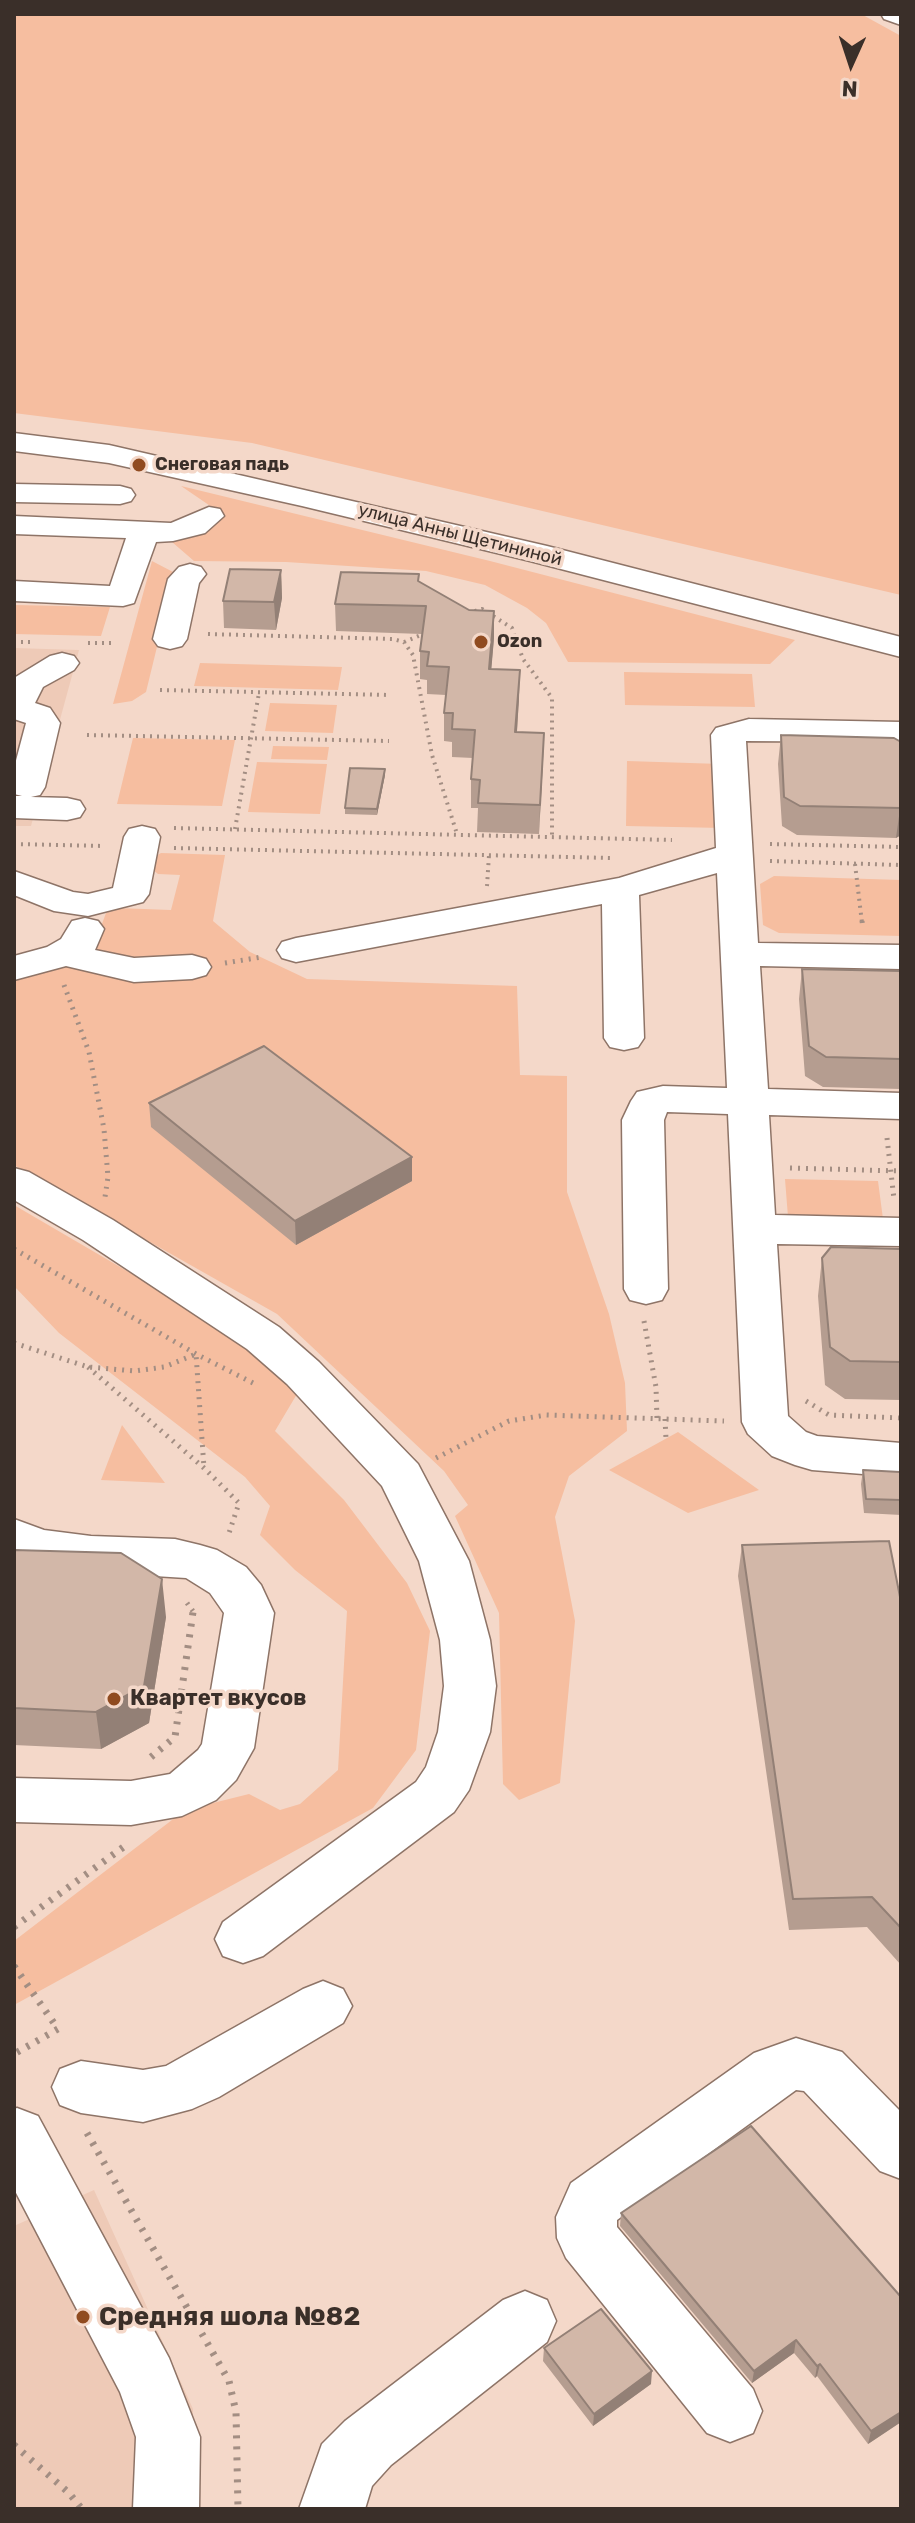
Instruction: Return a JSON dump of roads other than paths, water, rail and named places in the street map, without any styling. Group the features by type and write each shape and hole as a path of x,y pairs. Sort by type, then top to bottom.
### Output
{"main road":[{"path":"892,14 901,18"},
{"name":"улица Анны Щетининой","path":"14,442 109,454 302,497 552,557 901,647"},
{"path":"14,493 120,495"},
{"path":"14,525 173,532 194,526 209,516"},
{"path":"14,591 123,596 143,533"},
{"path":"170,636 184,579 190,574"},
{"path":"62,663 29,681 15,708 38,715 43,723 21,797 67,809"},
{"path":"901,732 749,729 728,735 765,1422 789,1444 812,1453 901,1460"},
{"path":"14,882 67,903 88,905 130,894 149,837"},
{"path":"296,950 617,873 675,875 736,852"},
{"path":"617,873 624,1038"},
{"path":"44,960 76,946 87,925 88,905"},
{"path":"741,954 884,957"},
{"path":"44,960 94,963 134,970 192,967"},
{"path":"646,1289 645,1110 652,1101 748,1102 894,1123"},
{"path":"14,1182 98,1230 263,1338 323,1392 401,1476 432,1531 444,1561 465,1640 470,1686 464,1732 450,1775 435,1797 243,1939"},
{"path":"754,1229 897,1215"},
{"path":"14,1537 37,1547 91,1554 175,1557 200,1563 201,1586 243,1598 249,1613 228,1748 217,1765 197,1785 182,1794 131,1803 14,1800"},
{"path":"82,2106 171,2091 239,2056 323,2006"},
{"path":"730,2411 588,2238 586,2217 592,2203 775,2071 796,2064 821,2070 901,2152"},
{"path":"17,2135 147,2380 168,2437 166,2509"},
{"path":"332,2509 345,2467 368,2443 525,2321"}],"place":[{"name":"Снеговая падь","path":"139,465"},
{"name":"Ozon","path":"481,642"},
{"name":"Квартет вкусов","path":"114,1699"},
{"name":"Средняя шола №82","path":"83,2317"}]}
